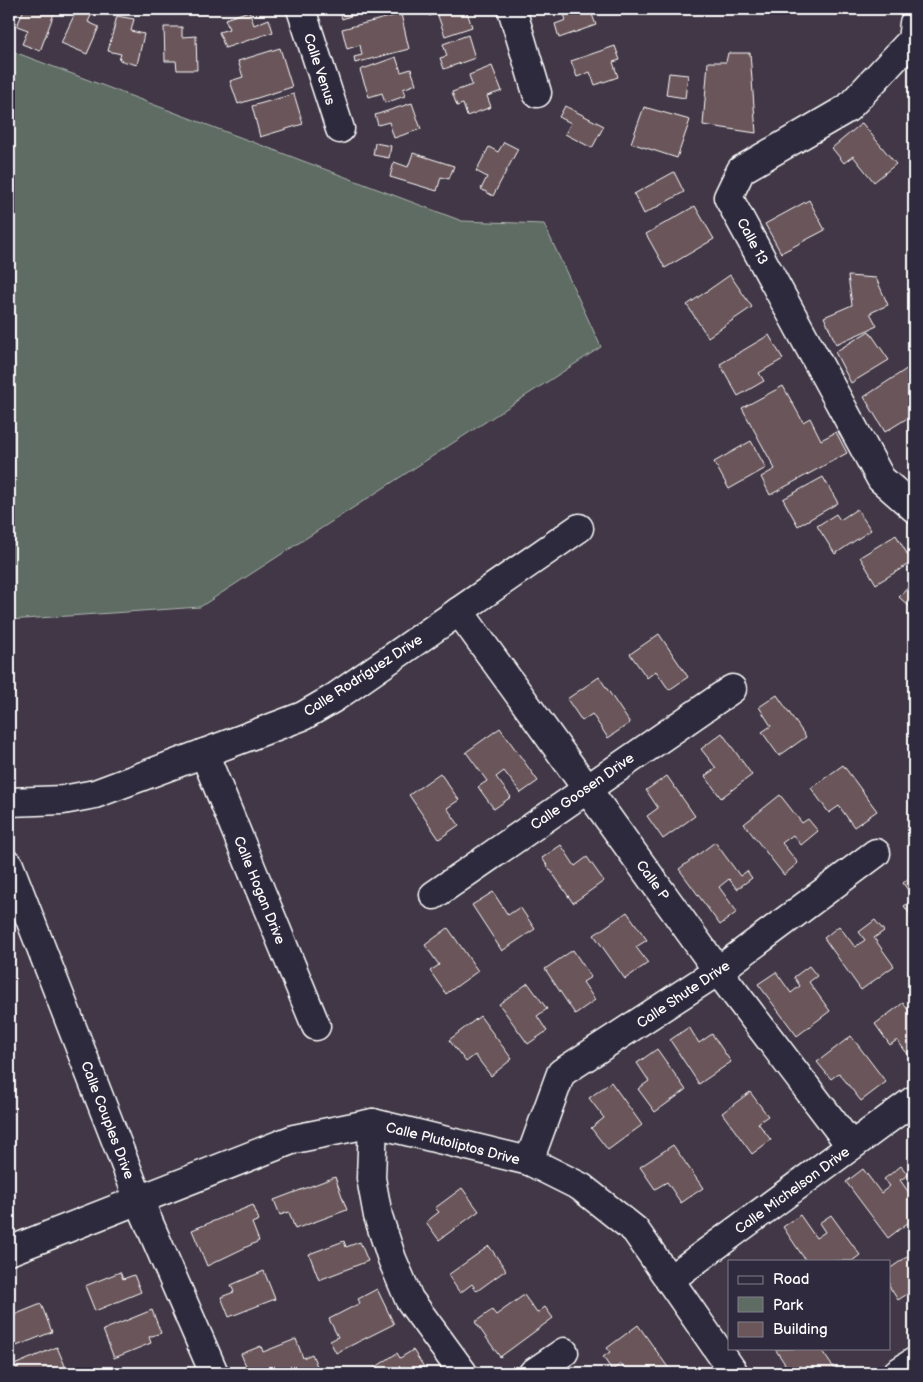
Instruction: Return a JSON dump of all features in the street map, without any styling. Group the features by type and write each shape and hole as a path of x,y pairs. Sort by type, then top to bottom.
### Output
{"street":[{"name":"Calle Venus","path":"301,9 340,129"},
{"path":"512,9 538,93"},
{"name":"Calle 13","path":"914,24 912,40 848,108 741,170 728,197 881,479 914,508"},
{"name":"Calle Rodríguez Drive","path":"9,802 63,800 95,794 319,708 579,528"},
{"name":"Calle P","path":"459,611 718,971 851,1146"},
{"name":"Calle Goosen Drive","path":"434,894 732,689"},
{"name":"Calle Hogan Drive","path":"204,753 316,1026"},
{"name":"Calle Shute Drive","path":"530,1162 561,1074 718,971 876,853"},
{"name":"Calle Couples Drive","path":"9,865 139,1200 214,1373"},
{"name":"Calle Michelson Drive","path":"669,1280 914,1100"},
{"path":"374,1123 371,1178 378,1216 392,1259 409,1299 463,1373"},
{"name":"Calle Plutoliptos Drive","path":"9,1251 294,1139 374,1123 530,1162 581,1187 635,1230 734,1373"},
{"path":"533,1373 564,1352"},
{"path":"897,1373 914,1362"}],"green space":[{"path":"9,50 462,221 544,224 601,347 200,607 9,620"}],"building":[{"path":"24,9 55,11 40,51 22,44 28,30 17,26"},
{"path":"77,9 93,11 88,22 99,27 87,54 61,43"},
{"path":"339,9 371,9 342,19"},
{"path":"427,9 466,9 472,27 445,36 437,13 429,16"},
{"path":"562,9 590,9 596,25 559,38 555,24 566,20"},
{"path":"249,11 254,25 269,19 273,32 225,48 219,32 229,29 225,19"},
{"path":"401,14 409,49 355,63 354,57 362,55 360,45 347,49 342,29"},
{"path":"117,16 134,19 131,31 144,34 137,65 119,60 121,54 108,51"},
{"path":"164,27 182,27 182,37 196,36 197,70 177,70 176,61 165,61"},
{"path":"468,35 475,58 444,69 440,58 447,56 443,44"},
{"path":"615,46 620,60 613,62 618,77 595,85 590,72 577,77 571,61"},
{"path":"280,48 292,87 238,104 230,81 243,77 238,61"},
{"path":"728,53 750,53 756,133 703,125 708,62 726,62"},
{"path":"396,57 401,72 411,69 416,84 403,89 405,96 385,103 382,93 369,97 360,70"},
{"path":"492,66 502,91 487,96 491,107 467,116 463,104 457,106 452,92 472,85 469,75"},
{"path":"669,73 688,75 685,98 666,95"},
{"path":"294,94 303,124 260,137 252,106"},
{"path":"412,103 421,129 394,138 389,122 378,125 375,115"},
{"path":"565,106 604,126 592,148 565,134 571,123 559,117"},
{"path":"644,107 690,120 677,158 631,143"},
{"path":"862,123 896,164 874,182 853,156 844,163 832,148"},
{"path":"504,142 518,149 493,196 481,189 487,177 476,171 489,147 498,152"},
{"path":"375,143 391,146 389,158 373,155"},
{"path":"413,153 454,166 449,179 441,177 437,191 390,177 394,162 408,167"},
{"path":"674,172 684,192 644,214 634,194"},
{"path":"809,200 825,230 781,253 765,224"},
{"path":"695,206 714,239 665,268 646,234"},
{"path":"730,275 752,307 708,337 687,305"},
{"path":"848,276 876,278 888,305 870,313 877,326 836,344 824,317 852,305"},
{"path":"869,331 889,360 851,383 835,352"},
{"path":"769,335 783,359 759,373 764,381 738,396 720,364"},
{"path":"914,364 914,414 885,432 864,397"},
{"path":"783,386 803,422 810,418 821,440 836,432 847,453 770,495 761,477 775,469 742,408"},
{"path":"751,441 766,468 729,489 714,462"},
{"path":"823,477 838,503 798,526 783,499"},
{"path":"857,509 871,530 835,554 817,526 836,514 840,520"},
{"path":"896,535 912,562 876,584 860,557"},
{"path":"914,581 914,611 899,597"},
{"path":"659,634 688,677 669,690 656,671 647,678 630,654"},
{"path":"599,677 630,723 608,738 592,714 582,721 567,699"},
{"path":"777,695 806,737 779,756 762,732 771,726 759,707"},
{"path":"500,728 538,781 521,793 504,771 496,777 511,797 494,809 478,787 487,781 466,752"},
{"path":"722,733 752,775 721,798 705,776 716,768 701,749"},
{"path":"843,765 877,811 854,827 839,806 829,813 811,788"},
{"path":"440,773 459,800 447,808 459,825 439,839 409,795"},
{"path":"667,776 695,816 663,839 647,816 658,808 646,790"},
{"path":"780,795 802,823 808,819 818,831 801,845 793,835 782,843 798,863 784,875 744,824"},
{"path":"715,842 740,876 747,871 752,878 737,889 729,879 719,887 737,912 720,925 679,869"},
{"path":"561,845 575,866 587,857 604,881 573,903 542,858"},
{"path":"914,874 914,899 903,883"},
{"path":"493,892 508,915 520,907 535,929 502,951 472,905"},
{"path":"914,899 914,920 904,906"},
{"path":"627,912 647,940 636,947 648,963 625,979 594,935"},
{"path":"875,920 884,931 874,938 894,966 861,990 824,938 839,926 855,947 865,940 859,932"},
{"path":"448,928 478,971 446,994 430,971 439,965 425,945"},
{"path":"573,950 591,977 583,982 595,1000 575,1014 545,969"},
{"path":"809,966 817,976 809,982 830,1011 797,1036 758,984 776,972 791,993 800,986 794,977"},
{"path":"528,983 547,1009 537,1016 547,1031 528,1044 499,1004"},
{"path":"903,1003 914,1018 914,1059 912,1060 897,1040 890,1045 875,1024"},
{"path":"480,1016 512,1059 491,1076 475,1055 466,1062 449,1040"},
{"path":"689,1027 699,1043 712,1034 731,1062 699,1084 670,1040"},
{"path":"851,1036 886,1082 861,1101 839,1073 831,1079 817,1062"},
{"path":"657,1049 686,1090 655,1112 638,1089 649,1081 637,1063"},
{"path":"611,1082 642,1125 608,1150 591,1128 604,1118 589,1098"},
{"path":"750,1092 768,1116 758,1123 771,1140 752,1154 722,1113"},
{"path":"673,1145 703,1188 681,1203 667,1182 655,1189 640,1167"},
{"path":"901,1166 908,1175 900,1180 914,1200 914,1218 888,1238 846,1182 863,1169 881,1193 890,1186 884,1179"},
{"path":"335,1177 347,1210 295,1229 289,1212 280,1215 274,1200"},
{"path":"462,1188 479,1211 439,1240 426,1222 439,1212 435,1208"},
{"path":"253,1205 259,1220 252,1223 259,1241 207,1266 192,1230"},
{"path":"800,1215 816,1238 825,1232 819,1223 831,1215 860,1255 853,1260 805,1260 783,1227"},
{"path":"344,1241 346,1247 360,1242 368,1261 319,1280 309,1254"},
{"path":"489,1246 506,1270 477,1291 472,1284 460,1293 448,1275"},
{"path":"914,1252 914,1294 912,1291 898,1300 890,1288 890,1268"},
{"path":"264,1271 275,1299 229,1317 221,1297 234,1292 231,1285"},
{"path":"120,1272 123,1279 134,1275 141,1292 95,1311 85,1286"},
{"path":"377,1289 394,1324 336,1353 330,1341 338,1337 329,1319 360,1303 358,1299"},
{"path":"524,1295 537,1313 545,1307 553,1318 500,1357 475,1322 492,1310 496,1315"},
{"path":"41,1304 52,1332 9,1349 9,1317"},
{"path":"152,1310 161,1333 149,1337 151,1343 114,1358 103,1330"},
{"path":"638,1325 672,1373 627,1373 621,1364 612,1370 603,1357 610,1352 607,1348"},
{"path":"296,1339 303,1358 312,1354 317,1366 298,1373 249,1373 241,1354 261,1346 263,1352"},
{"path":"57,1347 68,1373 17,1373 14,1365"},
{"path":"413,1350 424,1367 416,1373 367,1373 397,1353 400,1358"},
{"path":"776,1350 821,1350 835,1370 830,1373 805,1373 800,1366 791,1373"}]}
